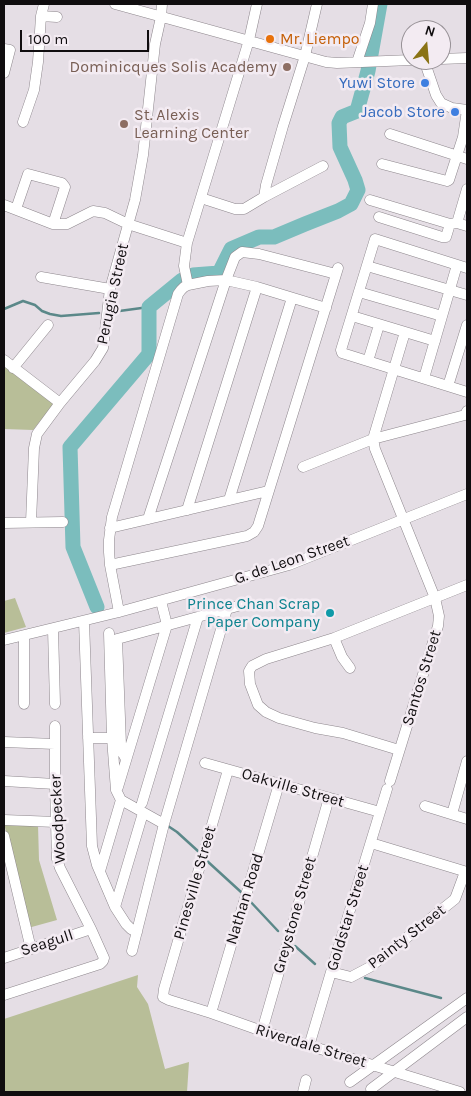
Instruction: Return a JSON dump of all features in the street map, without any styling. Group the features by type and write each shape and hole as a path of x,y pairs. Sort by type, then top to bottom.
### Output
{"street":[{"path":"24,122 34,90 41,16 44,4"},
{"path":"115,4 331,62 401,60"},
{"name":"Perugia Street","path":"31,522 35,441 37,434 99,356 104,340 110,289 136,200 155,44 162,4"},
{"path":"188,285 184,266 188,243 249,40 257,4"},
{"path":"264,197 305,56 317,4"},
{"path":"361,62 373,4"},
{"path":"41,16 57,17"},
{"path":"4,73 7,51"},
{"path":"451,59 467,58"},
{"path":"382,164 447,181 462,157 467,110 452,108 441,103 436,95 427,70"},
{"path":"390,134 462,157"},
{"path":"201,198 235,209 244,209 323,166"},
{"path":"16,209 28,174 62,183 65,187 53,224"},
{"path":"379,217 446,237 458,224 467,189"},
{"path":"370,200 458,224"},
{"path":"4,205 53,224 68,224 94,211 109,214 128,224 188,243"},
{"path":"424,378 450,290 462,267 376,239 374,240 341,352 467,392"},
{"path":"110,565 246,536 254,532 258,526 337,271 242,252 235,257 148,519"},
{"path":"367,266 467,295"},
{"path":"41,278 110,289"},
{"path":"119,612 110,565 110,528 115,504 178,294 188,285 226,280 257,287 326,308"},
{"path":"187,510 257,287"},
{"path":"359,292 442,316"},
{"path":"229,500 292,298"},
{"path":"352,316 435,341"},
{"path":"13,368 48,325"},
{"path":"368,361 379,325"},
{"path":"448,386 467,325"},
{"path":"373,439 405,332"},
{"path":"4,360 60,403"},
{"path":"302,467 373,439 465,414 467,411"},
{"name":"Santos Street","path":"373,439 375,449 438,609 438,626 389,785"},
{"path":"110,528 268,491"},
{"name":"G. de Leon Street","path":"4,640 161,601 289,565 467,494"},
{"path":"4,523 63,522"},
{"path":"399,750 344,733 315,728 280,718 266,712 258,705 250,684 249,671 252,666 266,659 334,638 467,585"},
{"path":"116,790 120,786 126,759 167,625 161,601"},
{"path":"112,638 245,604"},
{"path":"132,951 164,824 227,609"},
{"path":"116,907 198,617"},
{"path":"84,621 92,846 100,872 116,907 126,924 137,932"},
{"path":"53,629 55,704"},
{"path":"24,636 24,704"},
{"path":"100,872 121,800 116,790 112,738 112,638"},
{"path":"112,638 121,745 126,759"},
{"path":"334,638 342,657 350,668"},
{"name":"Woodpecker","path":"4,995 96,965 103,961 104,958 57,859 54,784 55,726"},
{"path":"88,738 112,738"},
{"path":"4,742 55,744"},
{"path":"452,814 467,761"},
{"name":"Oakville Street","path":"205,763 380,812"},
{"name":"Pinesville Street","path":"163,997 228,770"},
{"path":"4,781 54,784"},
{"name":"Nathan Road","path":"211,1013 279,784"},
{"name":"Goldstar Street","path":"310,1046 389,785"},
{"name":"Greystone Street","path":"262,1031 329,798"},
{"path":"121,800 143,808 164,824"},
{"path":"425,806 467,819"},
{"path":"4,820 56,822"},
{"path":"4,836 31,949"},
{"path":"372,843 466,872"},
{"name":"Painty Street","path":"331,972 351,977 370,967 456,899 466,872"},
{"name":"Seagull","path":"4,958 91,929"},
{"name":"Riverdale Street","path":"163,997 262,1031 460,1092"},
{"path":"350,1082 467,998"},
{"path":"371,1089 467,1017"},
{"path":"303,1092 306,1080"}],"green space":[{"path":"4,365 54,404 33,430 4,429"},
{"path":"15,598 26,627 4,633 4,601"},
{"path":"4,823 38,825 39,860 57,920 28,928"},
{"path":"138,975 137,987 148,1004 165,1069 189,1062 187,1092 4,1092 4,1019"}],"waterway":[{"path":"193,275 219,273 231,249 259,237 274,237 351,204 358,190 340,147 339,123 342,117 357,111 368,71 380,4"},
{"path":"97,607 73,547 70,447 149,354 149,307 182,280"},
{"path":"4,309 23,301 35,305 42,311 61,316 99,313"},
{"path":"112,312 149,307"},
{"path":"168,826 199,852"},
{"path":"206,860 241,892"},
{"path":"248,899 278,931"},
{"path":"295,946 315,964"},
{"path":"365,978 441,998"}],"place":[{"name":"Mr. Liempo","path":"270,39"},
{"name":"Dominicques Solis Academy","path":"287,67"},
{"name":"Yuwi Store","path":"425,83"},
{"name":"Jacob Store","path":"455,112"},
{"name":"St. Alexis Learning Center","path":"124,124"},
{"name":"Prince Chan Scrap Paper Company","path":"330,613"}]}
